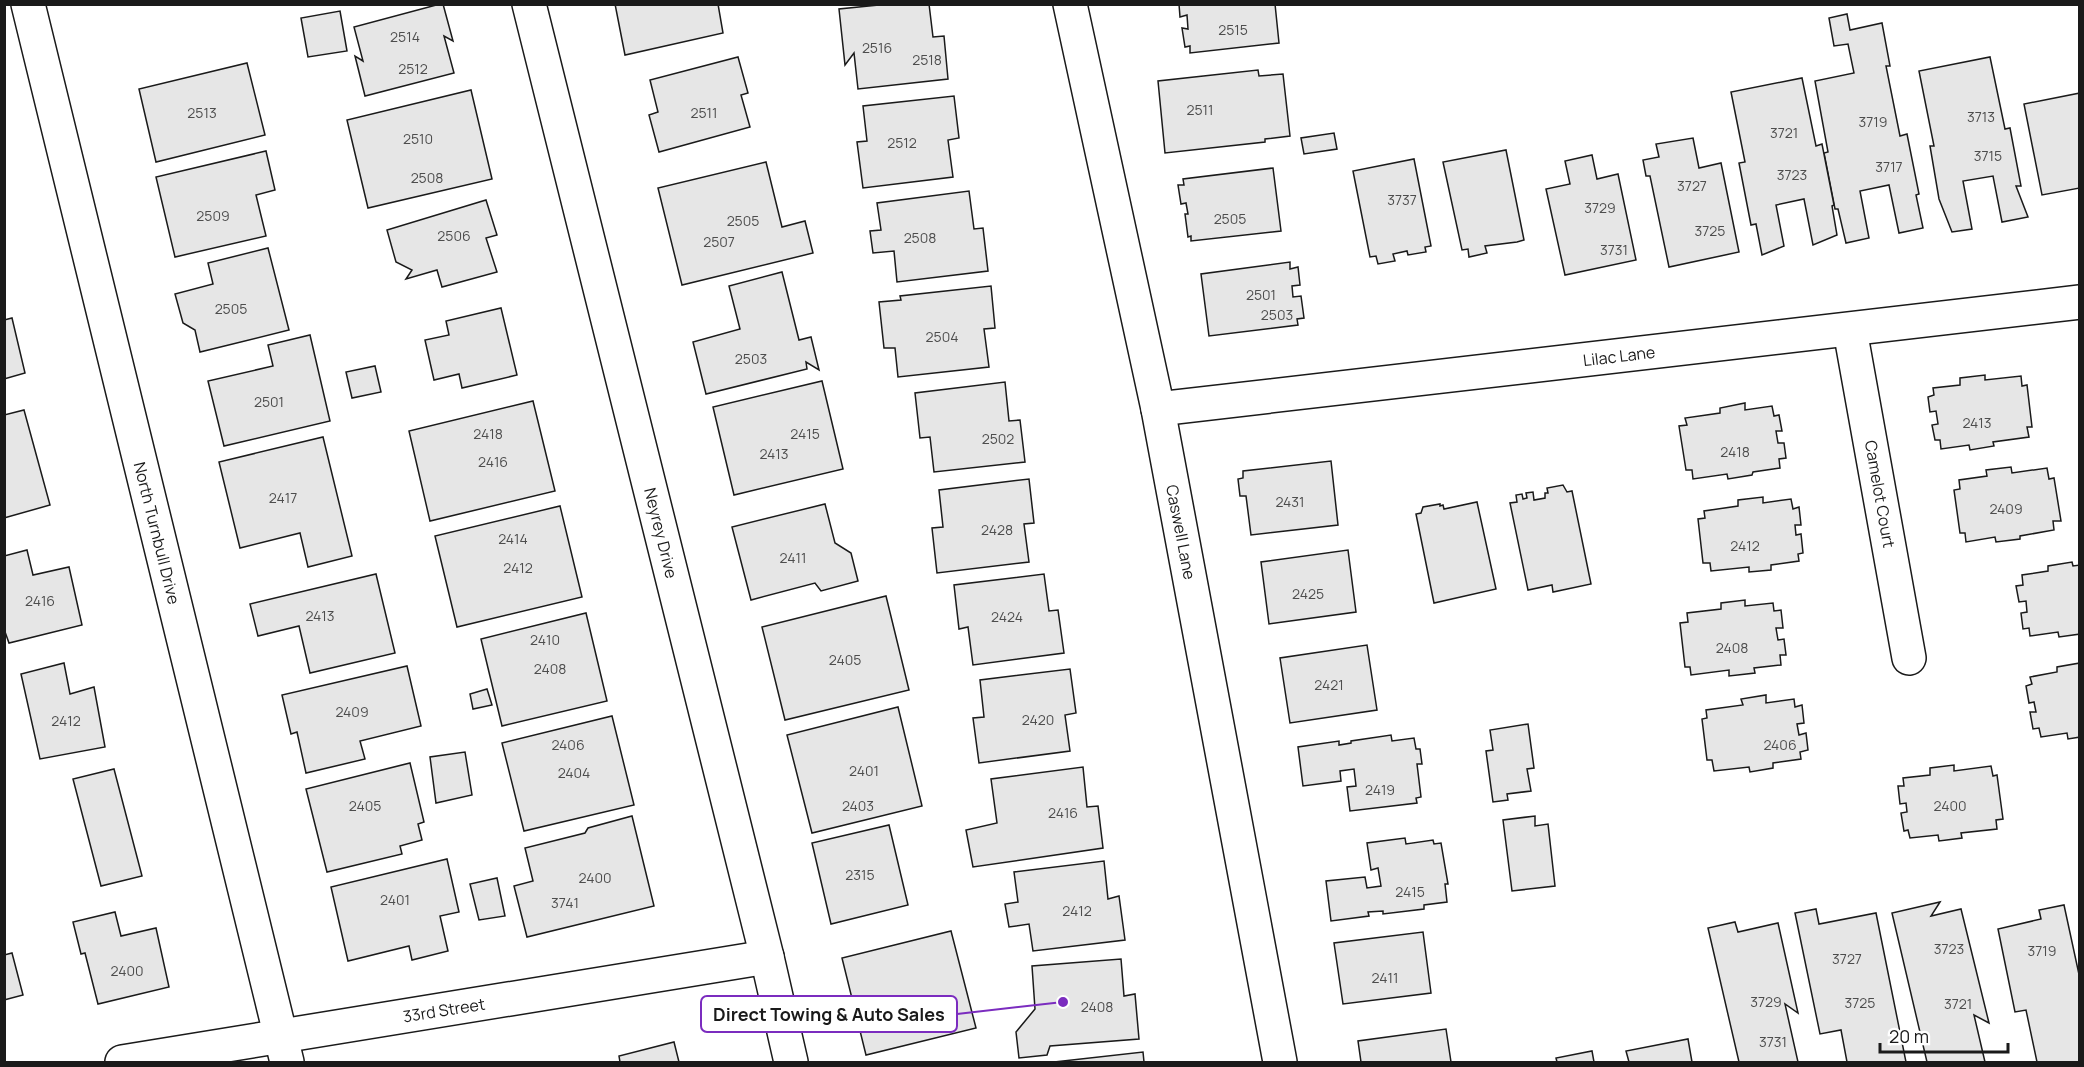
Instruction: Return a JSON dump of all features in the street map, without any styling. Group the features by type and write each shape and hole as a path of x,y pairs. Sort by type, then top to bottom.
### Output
{"street":[{"name":"North Turnbull Drive","path":"28,4 284,1049"},
{"name":"Neyrey Drive","path":"528,4 792,1062"},
{"name":"Caswell Lane","path":"1070,4 1158,409 1280,1062"},
{"name":"Lilac Lane","path":"1158,409 2079,302"},
{"name":"Camelot Court","path":"1850,330 1909,658"},
{"name":"33rd Street","path":"122,1062 284,1049 767,957"}],"building":[{"path":"443,4 453,41 444,36 454,73 365,96 355,56 363,61 354,27"},
{"path":"615,4 718,4 723,33 625,55"},
{"path":"889,4 929,4 933,37 944,36 948,79 858,89 854,53 845,65 839,9"},
{"path":"1179,4 1275,4 1279,43 1190,53 1190,46 1185,47 1182,28 1188,29 1187,15 1180,17"},
{"path":"340,11 347,51 308,57 301,18"},
{"path":"1847,14 1850,30 1882,23 1890,66 1886,66 1900,136 1907,134 1923,228 1899,233 1889,185 1860,191 1869,238 1846,243 1838,209 1835,209 1824,153 1828,152 1815,81 1854,73 1848,44 1834,46 1829,18"},
{"path":"738,57 748,93 741,95 750,127 659,152 649,115 658,112 650,80"},
{"path":"1990,57 2005,129 2010,128 2021,186 2016,186 2028,217 2002,222 1993,176 1963,181 1972,229 1952,232 1939,199 1930,146 1934,146 1919,71"},
{"path":"247,63 265,135 156,162 139,89"},
{"path":"1258,70 1259,76 1283,74 1290,136 1265,139 1265,142 1165,153 1158,81"},
{"path":"1802,78 1816,146 1822,144 1834,205 1832,206 1837,235 1813,245 1804,199 1776,205 1784,246 1762,255 1756,224 1751,225 1739,163 1745,162 1731,92"},
{"path":"471,90 492,179 368,208 347,120"},
{"path":"2080,93 2080,188 2042,195 2024,104"},
{"path":"954,96 959,138 948,140 953,177 863,188 857,142 867,141 863,106"},
{"path":"1334,133 1337,149 1304,154 1301,138"},
{"path":"1693,138 1699,168 1721,163 1739,252 1669,267 1650,176 1646,176 1643,160 1659,157 1656,144"},
{"path":"1506,150 1524,240 1485,246 1487,253 1469,257 1468,249 1462,250 1443,162"},
{"path":"266,151 275,190 256,195 266,236 175,257 156,177"},
{"path":"1592,155 1597,179 1618,174 1636,260 1565,275 1546,189 1570,184 1565,161"},
{"path":"1414,159 1431,246 1425,247 1426,252 1408,255 1407,251 1393,254 1395,261 1378,264 1376,256 1370,257 1353,171"},
{"path":"766,162 782,227 805,221 813,253 682,285 658,188"},
{"path":"1273,168 1281,231 1191,241 1191,236 1188,237 1186,203 1181,204 1178,185 1184,185 1183,179"},
{"path":"969,191 974,229 983,228 988,271 897,282 894,251 873,253 870,231 881,230 877,203"},
{"path":"486,200 497,235 486,238 497,272 442,287 437,270 406,279 412,270 396,262 387,230"},
{"path":"268,248 289,330 200,352 195,330 183,323 175,294 213,284 208,263"},
{"path":"1290,262 1290,269 1298,267 1300,285 1292,286 1293,297 1301,296 1304,318 1297,319 1298,325 1209,336 1201,274"},
{"path":"782,272 799,340 811,337 819,370 806,362 807,369 706,394 693,342 740,329 729,286"},
{"path":"991,286 995,328 984,329 989,367 898,377 895,348 884,348 879,302 901,300 900,296"},
{"path":"501,308 517,375 462,388 459,374 434,380 425,340 449,335 446,321"},
{"path":"12,318 25,373 4,379 4,320"},
{"path":"310,335 330,421 224,446 208,381 273,366 268,345"},
{"path":"375,366 381,392 352,398 346,372"},
{"path":"1985,375 1985,380 2021,376 2022,386 2027,385 2032,427 2027,427 2029,437 1993,442 1994,446 1970,450 1969,445 1941,449 1940,440 1935,440 1932,425 1938,424 1936,411 1930,412 1928,397 1934,395 1933,388 1960,385 1960,378"},
{"path":"822,381 843,469 734,495 713,407"},
{"path":"1005,382 1009,421 1020,420 1025,462 934,472 930,437 920,438 915,393"},
{"path":"533,401 555,491 430,521 409,431"},
{"path":"1745,403 1745,410 1772,406 1774,416 1779,415 1782,431 1776,431 1778,443 1784,443 1786,458 1779,459 1780,468 1728,479 1727,474 1693,479 1692,470 1686,470 1679,426 1687,425 1685,418 1720,413 1720,408"},
{"path":"24,410 50,505 4,518 4,415"},
{"path":"323,437 352,556 308,567 300,533 240,548 219,462"},
{"path":"1331,461 1338,525 1251,535 1246,496 1240,496 1238,479 1243,478 1243,471"},
{"path":"2011,467 2012,473 2047,468 2049,479 2054,478 2061,521 2053,521 2054,530 2020,536 2020,539 1996,542 1995,537 1966,542 1965,533 1960,533 1954,490 1960,489 1959,480 1987,476 1986,470"},
{"path":"1029,479 1034,523 1024,524 1029,562 937,573 932,528 943,527 939,490"},
{"path":"1563,485 1567,492 1572,491 1591,584 1553,592 1552,585 1528,590 1510,503 1517,502 1516,495 1522,494 1523,499 1527,498 1526,493 1533,492 1534,500 1545,498 1545,493 1548,493 1547,488"},
{"path":"1763,497 1763,503 1791,499 1793,509 1799,507 1801,525 1795,525 1796,535 1801,534 1803,553 1798,554 1799,561 1771,565 1771,570 1749,572 1749,567 1711,571 1710,563 1703,563 1698,519 1705,518 1704,511 1738,506 1738,500"},
{"path":"1477,502 1496,589 1434,603 1416,514 1421,513 1423,507 1440,504 1444,509"},
{"path":"825,504 835,543 851,553 858,581 821,591 815,583 751,600 732,527"},
{"path":"560,506 582,597 457,627 435,536"},
{"path":"27,550 33,575 69,567 82,625 9,643 4,629 4,556"},
{"path":"1348,550 1356,612 1269,624 1261,562"},
{"path":"2072,562 2073,566 2080,565 2080,634 2059,637 2058,632 2030,636 2029,628 2023,629 2021,613 2027,612 2026,601 2019,602 2016,586 2023,585 2022,575 2048,571 2048,566"},
{"path":"376,574 395,653 310,673 299,626 258,636 250,604"},
{"path":"1044,574 1049,611 1058,610 1064,653 973,665 968,627 959,629 954,585"},
{"path":"886,596 909,690 785,720 762,627"},
{"path":"1745,600 1745,606 1773,603 1774,611 1781,610 1783,628 1776,628 1778,640 1784,639 1786,655 1780,655 1781,665 1754,668 1755,673 1729,676 1729,670 1691,675 1690,667 1685,667 1680,623 1688,622 1687,613 1721,609 1721,603"},
{"path":"586,613 607,701 502,726 481,639"},
{"path":"1367,645 1377,710 1290,723 1280,658"},
{"path":"64,663 70,694 94,687 105,747 40,759 21,674"},
{"path":"2080,663 2080,737 2068,739 2067,733 2041,737 2039,728 2033,729 2030,712 2036,712 2034,702 2029,703 2026,686 2032,684 2030,677 2057,672 2057,667"},
{"path":"407,666 421,726 360,741 365,759 306,773 297,732 291,734 282,695"},
{"path":"1070,669 1076,713 1065,715 1070,751 979,763 973,718 984,717 980,680"},
{"path":"487,689 492,705 473,709 470,694"},
{"path":"1766,695 1766,703 1794,699 1795,707 1802,705 1804,723 1797,724 1799,735 1806,733 1808,750 1800,752 1801,759 1773,763 1773,768 1750,772 1749,767 1714,771 1712,760 1707,760 1702,719 1707,718 1706,710 1743,705 1741,699"},
{"path":"898,707 922,806 812,833 787,735"},
{"path":"612,716 634,805 524,831 502,743"},
{"path":"1528,724 1534,768 1527,769 1531,791 1507,794 1508,800 1493,802 1486,751 1493,750 1490,730"},
{"path":"1391,735 1392,741 1414,738 1416,749 1420,749 1422,764 1417,764 1421,797 1416,798 1417,803 1350,811 1347,787 1356,786 1354,769 1340,771 1341,781 1303,786 1298,747 1339,741 1339,745"},
{"path":"465,752 472,795 436,803 430,757"},
{"path":"410,763 424,822 418,824 422,840 400,846 402,854 327,872 306,789"},
{"path":"1954,765 1954,771 1991,766 1993,776 1997,775 2003,819 1996,820 1997,829 1961,833 1962,838 1939,841 1938,835 1910,838 1908,830 1904,831 1901,813 1907,812 1906,803 1900,804 1898,786 1904,786 1903,778 1930,775 1930,768"},
{"path":"1083,767 1087,807 1098,806 1103,848 973,867 966,830 997,823 991,779"},
{"path":"114,769 142,876 101,886 73,779"},
{"path":"632,816 654,906 527,937 514,886 533,881 525,848 585,833 588,828"},
{"path":"1535,816 1535,826 1548,824 1555,886 1512,891 1503,820"},
{"path":"889,825 908,905 831,924 812,843"},
{"path":"1405,838 1406,844 1433,840 1434,844 1441,843 1448,884 1445,884 1447,902 1424,905 1424,909 1383,914 1383,911 1368,912 1369,916 1331,921 1326,881 1365,877 1367,888 1381,886 1378,868 1371,870 1367,843"},
{"path":"447,859 459,912 440,916 448,951 412,960 409,946 348,961 331,887"},
{"path":"1104,861 1108,899 1119,896 1125,940 1033,951 1029,924 1009,927 1005,904 1018,902 1014,872"},
{"path":"497,878 505,916 479,920 470,884"},
{"path":"1940,902 1931,916 1961,909 1989,1023 1974,1015 1985,1062 1927,1062 1892,913"},
{"path":"2064,905 2080,979 2080,1062 2037,1062 2026,1010 2015,1012 1998,929 2041,919 2039,910"},
{"path":"1816,909 1819,924 1876,913 1906,1062 1847,1062 1841,1030 1820,1034 1795,913"},
{"path":"115,912 121,936 156,928 169,987 98,1004 85,953 81,954 73,922"},
{"path":"1735,922 1738,932 1778,923 1798,1013 1785,1004 1798,1062 1739,1062 1708,928"},
{"path":"951,931 976,1028 866,1055 842,958"},
{"path":"1423,932 1431,993 1343,1004 1334,943"},
{"path":"12,953 23,995 4,1000 4,955"},
{"path":"1121,959 1124,996 1135,994 1139,1039 1050,1046 1047,1055 1019,1058 1016,1032 1035,1009 1032,966"},
{"path":"1446,1029 1451,1062 1361,1062 1358,1041"},
{"path":"1688,1039 1692,1062 1629,1062 1626,1051"},
{"path":"674,1042 679,1062 620,1062 619,1056"},
{"path":"1592,1051 1594,1062 1557,1062 1556,1058"},
{"path":"1143,1052 1144,1062 1054,1062"}],"place":[{"name":"Direct Towing & Auto Sales","path":"1063,1002"}]}
